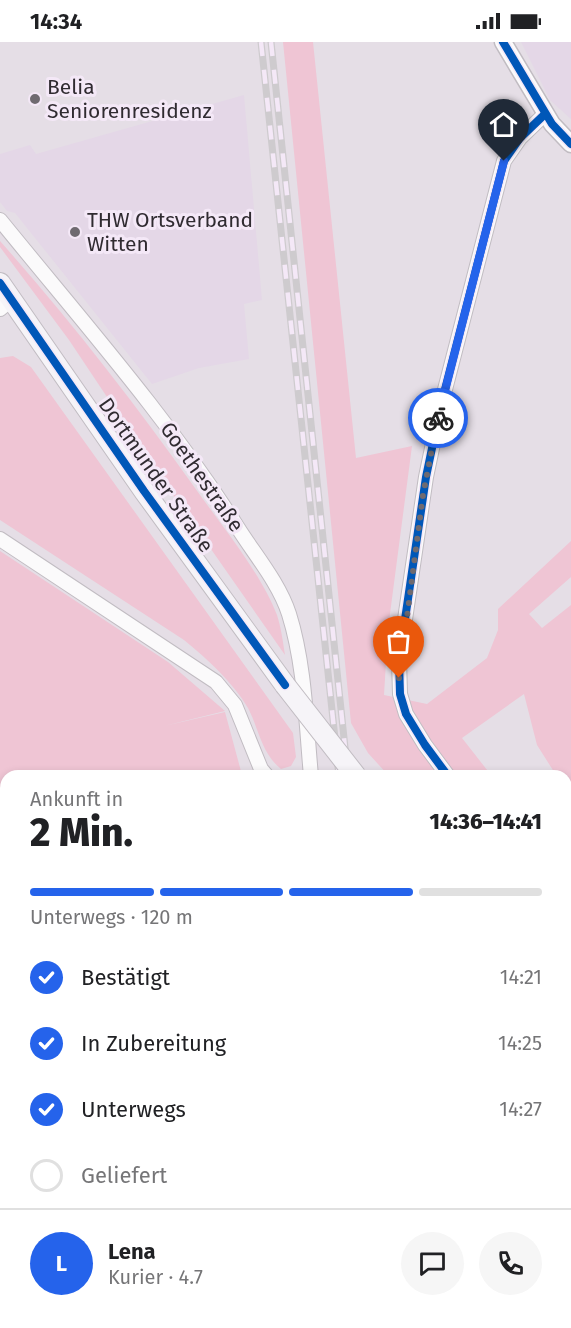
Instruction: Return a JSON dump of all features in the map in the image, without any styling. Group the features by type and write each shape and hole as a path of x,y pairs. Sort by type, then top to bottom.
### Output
{"main road":[{"name":"Dortmunder Straße","path":"4,297 285,685 351,770"}],"street":[{"path":"503,42 545,114 571,144"},
{"path":"444,770 411,723 400,694 399,660 413,560 426,477 441,405 504,161 520,138 545,114"},
{"name":"Goethestraße","path":"0,220 148,400 218,496 279,593 289,614 299,661 311,770"},
{"path":"0,539 216,682 235,705 262,770"}],"shaded area":[{"path":"283,42 313,42 356,458 412,446 388,629 384,695 427,704 487,658 498,630 498,609 571,541 571,577 529,614 542,628 571,605 571,770 553,770 537,745 524,694 462,738 487,770 383,770 368,753 351,723"},
{"path":"521,42 571,42 571,119 550,100"},
{"path":"244,95 262,300 244,304 249,359 199,368 152,384 15,213 7,211 0,202 0,154 30,145 36,154"},
{"path":"0,241 101,362 240,550 261,583 277,615 285,655 155,469 69,340 0,247"},
{"path":"13,356 31,367 293,733 296,757 291,766 281,769 274,763 242,698 219,671 193,647 0,520 0,358"},
{"path":"0,551 168,662 225,711 164,726 225,712 241,770 0,770"}],"railway":[{"path":"261,42 338,770"},
{"path":"271,42 347,770"}],"cycle path":[{"path":"503,42 552,124 571,144"},
{"path":"444,770 406,714 400,694 399,660 426,477 441,405 504,161 520,138 545,114"},
{"path":"0,283 144,491 285,685"}],"way so far":[{"path":"399,678 399,660 423,495 438,418"}],"place":[{"name":"Belia Seniorenresidenz","path":"35,99"},
{"name":"THW Ortsverband Witten","path":"75,232"}],"route":[{"path":"438,418 504,161"}]}
